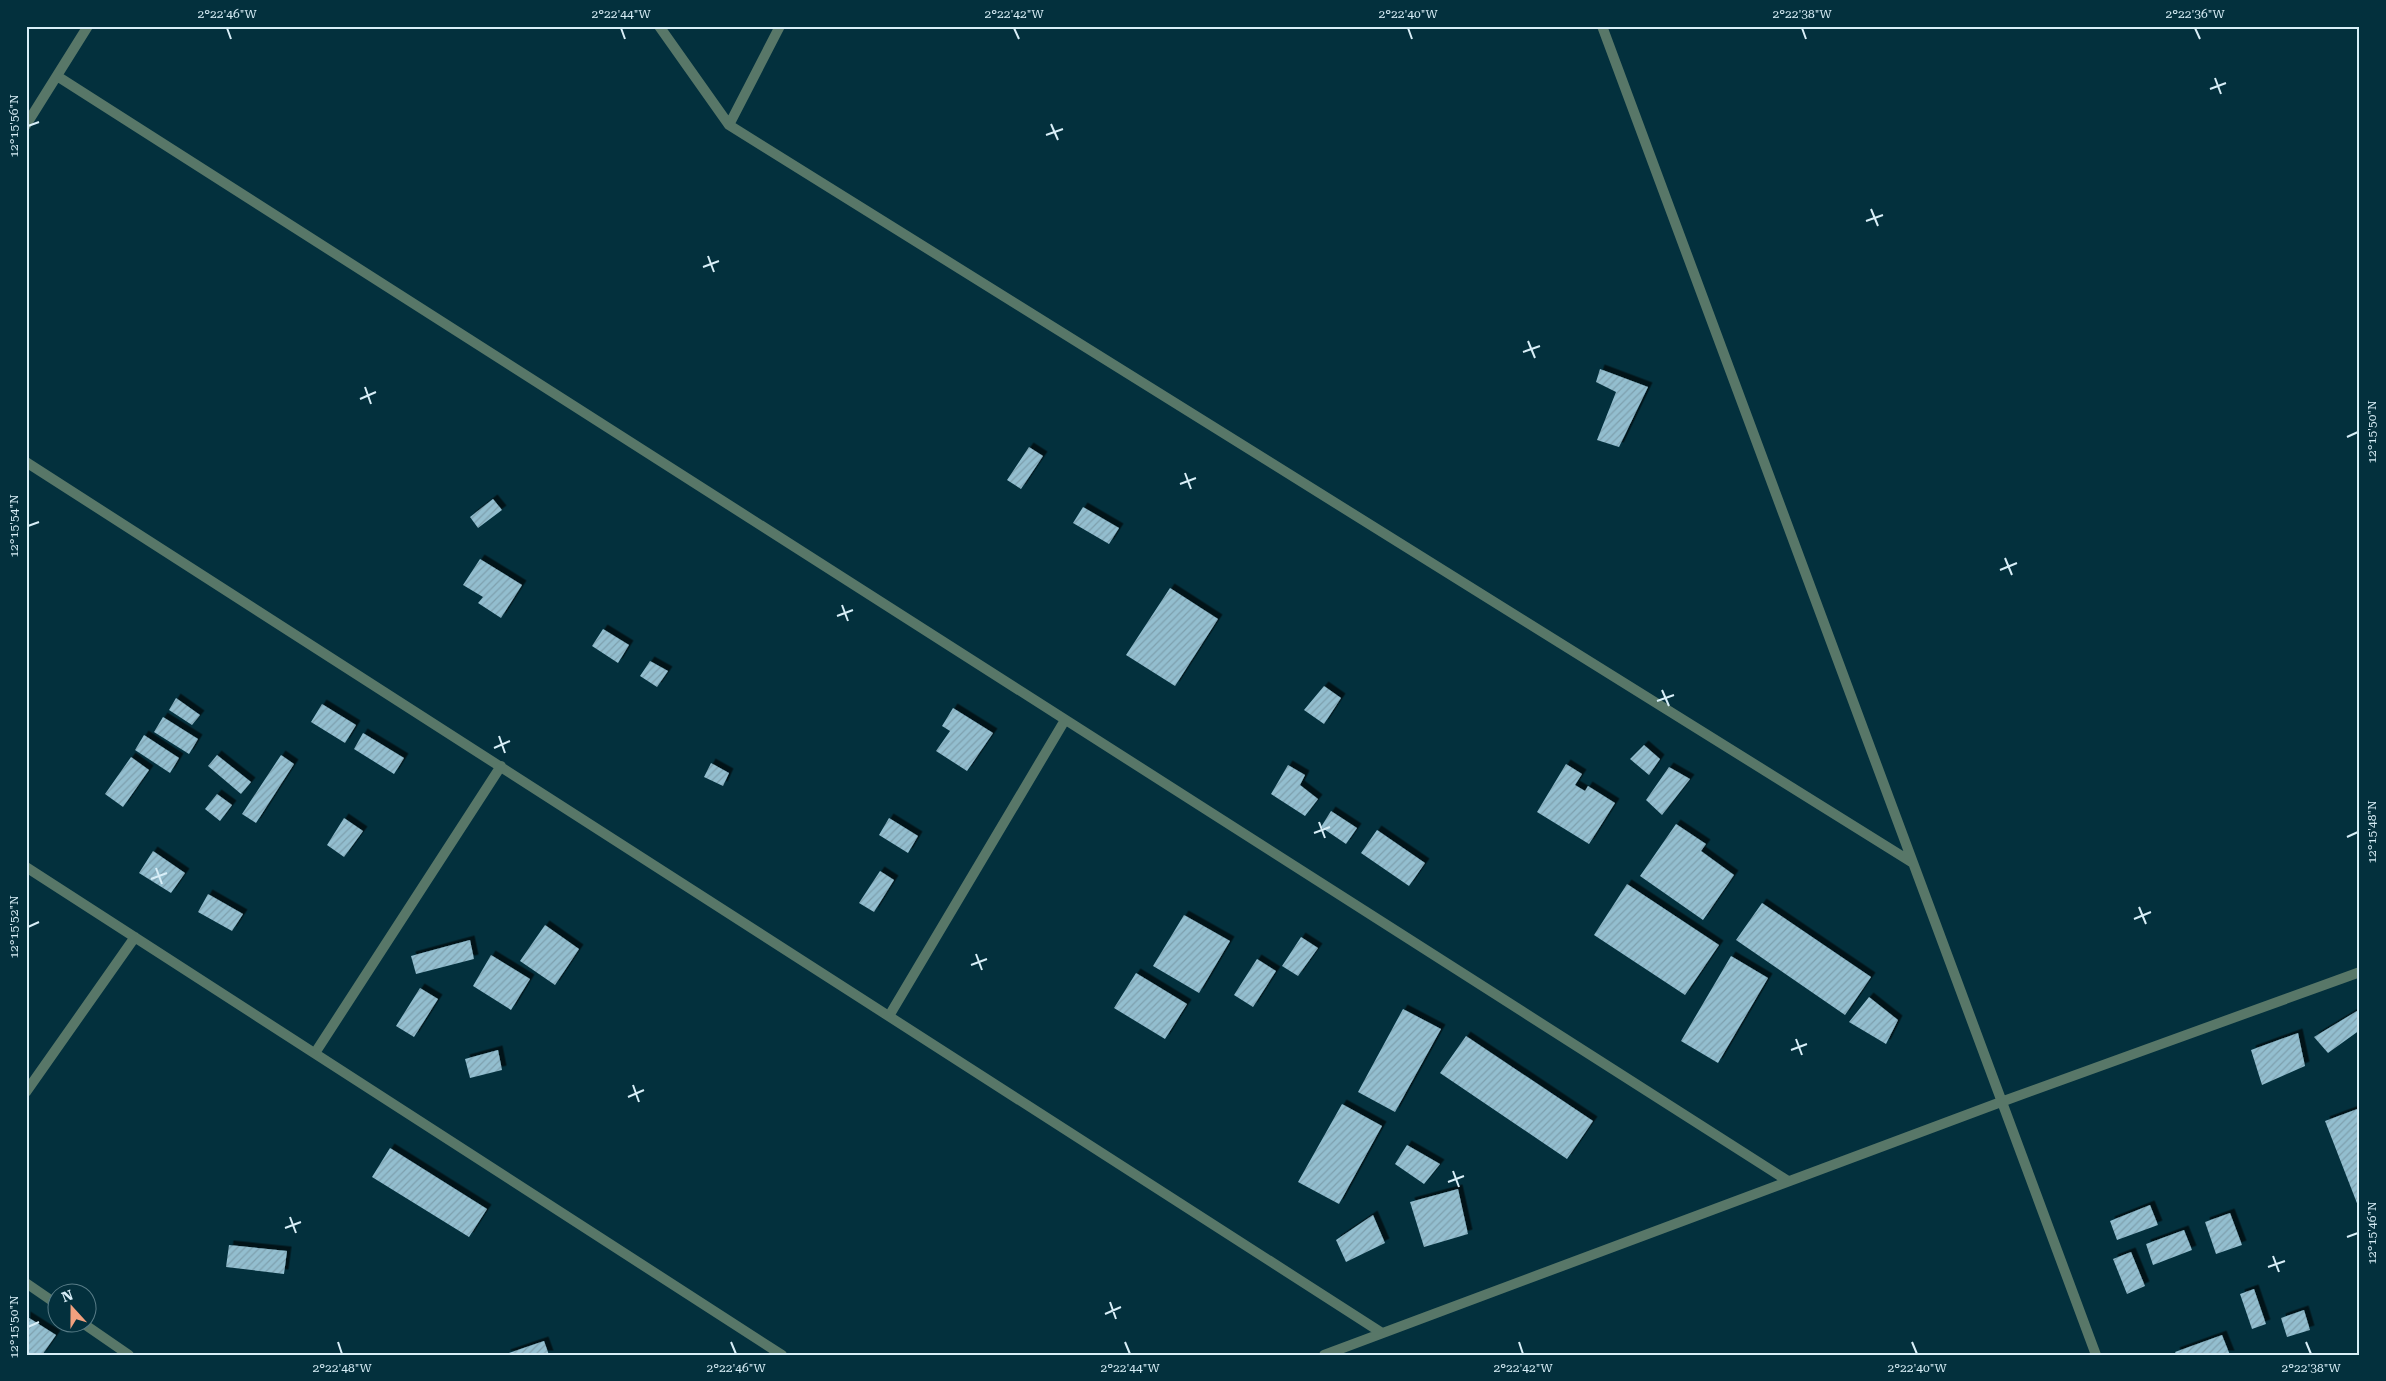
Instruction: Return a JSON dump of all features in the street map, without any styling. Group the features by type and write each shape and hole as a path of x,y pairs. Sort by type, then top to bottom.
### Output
{"street":[{"path":"26,125 88,26"},
{"path":"658,26 730,125 1913,863"},
{"path":"730,125 780,26"},
{"path":"1602,26 2096,1355"},
{"path":"57,76 1788,1181"},
{"path":"26,462 1382,1333"},
{"path":"890,1016 1065,720"},
{"path":"315,1053 501,766"},
{"path":"26,867 782,1355"},
{"path":"26,1092 135,937"},
{"path":"1324,1355 1788,1181 2360,972"},
{"path":"26,1283 48,1298"},
{"path":"98,1334 129,1355"}],"building":[{"path":"1600,369 1648,387 1619,447 1597,440 1616,392 1596,382"},
{"path":"1029,447 1043,456 1021,489 1007,480"},
{"path":"493,499 502,510 478,528 470,517"},
{"path":"1083,507 1119,528 1109,544 1073,523"},
{"path":"480,559 522,585 501,618 478,603 483,597 463,585"},
{"path":"1170,588 1218,619 1175,686 1126,655"},
{"path":"603,629 629,645 618,663 592,646"},
{"path":"650,661 668,671 657,687 640,676"},
{"path":"1324,686 1341,698 1324,724 1304,710"},
{"path":"176,698 200,715 192,725 169,710"},
{"path":"322,704 356,725 345,743 311,722"},
{"path":"953,708 993,733 967,771 936,751 950,731 942,726"},
{"path":"163,717 198,739 189,754 154,732"},
{"path":"363,733 404,758 394,774 354,749"},
{"path":"144,735 179,758 170,773 135,750"},
{"path":"1644,745 1660,759 1649,775 1630,759"},
{"path":"217,755 251,782 241,794 208,766"},
{"path":"281,755 294,764 256,823 242,814"},
{"path":"131,757 149,770 123,807 105,794"},
{"path":"711,763 729,773 723,786 704,777"},
{"path":"1566,764 1582,774 1575,785 1585,791 1588,786 1615,803 1589,844 1537,812"},
{"path":"1288,765 1305,775 1300,785 1318,799 1305,816 1271,794"},
{"path":"1669,767 1690,779 1662,815 1646,800"},
{"path":"217,794 232,805 220,821 205,809"},
{"path":"1331,811 1357,828 1346,844 1321,827"},
{"path":"344,818 363,831 344,857 327,845"},
{"path":"889,818 918,836 908,853 879,835"},
{"path":"1676,824 1706,844 1701,851 1734,875 1703,920 1640,876"},
{"path":"1377,830 1425,863 1409,886 1361,853"},
{"path":"153,851 185,873 171,893 139,873"},
{"path":"880,871 894,880 874,912 859,903"},
{"path":"1627,884 1719,945 1685,995 1594,935"},
{"path":"208,894 243,914 232,931 198,912"},
{"path":"1762,903 1871,977 1845,1015 1736,940"},
{"path":"1184,915 1230,941 1199,993 1153,966"},
{"path":"545,925 579,949 555,985 520,961"},
{"path":"1301,937 1318,948 1298,976 1282,966"},
{"path":"470,940 474,959 416,974 411,956"},
{"path":"491,955 530,979 511,1010 473,986"},
{"path":"1731,956 1768,978 1718,1063 1681,1041"},
{"path":"1257,959 1276,971 1253,1007 1234,995"},
{"path":"1136,973 1187,1004 1165,1039 1114,1008"},
{"path":"420,988 438,999 414,1037 396,1026"},
{"path":"1869,997 1898,1020 1886,1044 1849,1022"},
{"path":"1403,1009 1441,1029 1395,1112 1358,1092"},
{"path":"2357,1011 2360,1015 2360,1030 2328,1053 2314,1037"},
{"path":"2298,1033 2305,1066 2262,1085 2251,1050"},
{"path":"1466,1036 1593,1121 1567,1159 1440,1073"},
{"path":"498,1050 502,1070 470,1078 465,1059"},
{"path":"1342,1104 1382,1126 1339,1204 1298,1182"},
{"path":"2360,1108 2360,1211 2325,1121"},
{"path":"1407,1145 1440,1164 1424,1184 1395,1164"},
{"path":"390,1148 487,1209 469,1237 372,1177"},
{"path":"1458,1189 1468,1234 1424,1247 1410,1202"},
{"path":"2150,1205 2158,1225 2117,1240 2110,1221"},
{"path":"2230,1213 2242,1245 2216,1254 2205,1222"},
{"path":"1373,1215 1385,1243 1346,1262 1336,1240"},
{"path":"2184,1230 2192,1250 2153,1265 2146,1244"},
{"path":"229,1245 287,1251 284,1274 226,1267"},
{"path":"2131,1252 2145,1286 2127,1294 2113,1259"},
{"path":"2254,1289 2266,1324 2252,1329 2240,1294"},
{"path":"2304,1310 2310,1330 2287,1337 2281,1318"},
{"path":"26,1316 48,1330 48,1334 56,1335 42,1355 26,1353"},
{"path":"2222,1335 2230,1355 2177,1355 2175,1352"},
{"path":"544,1341 549,1355 506,1355 506,1354"}]}
